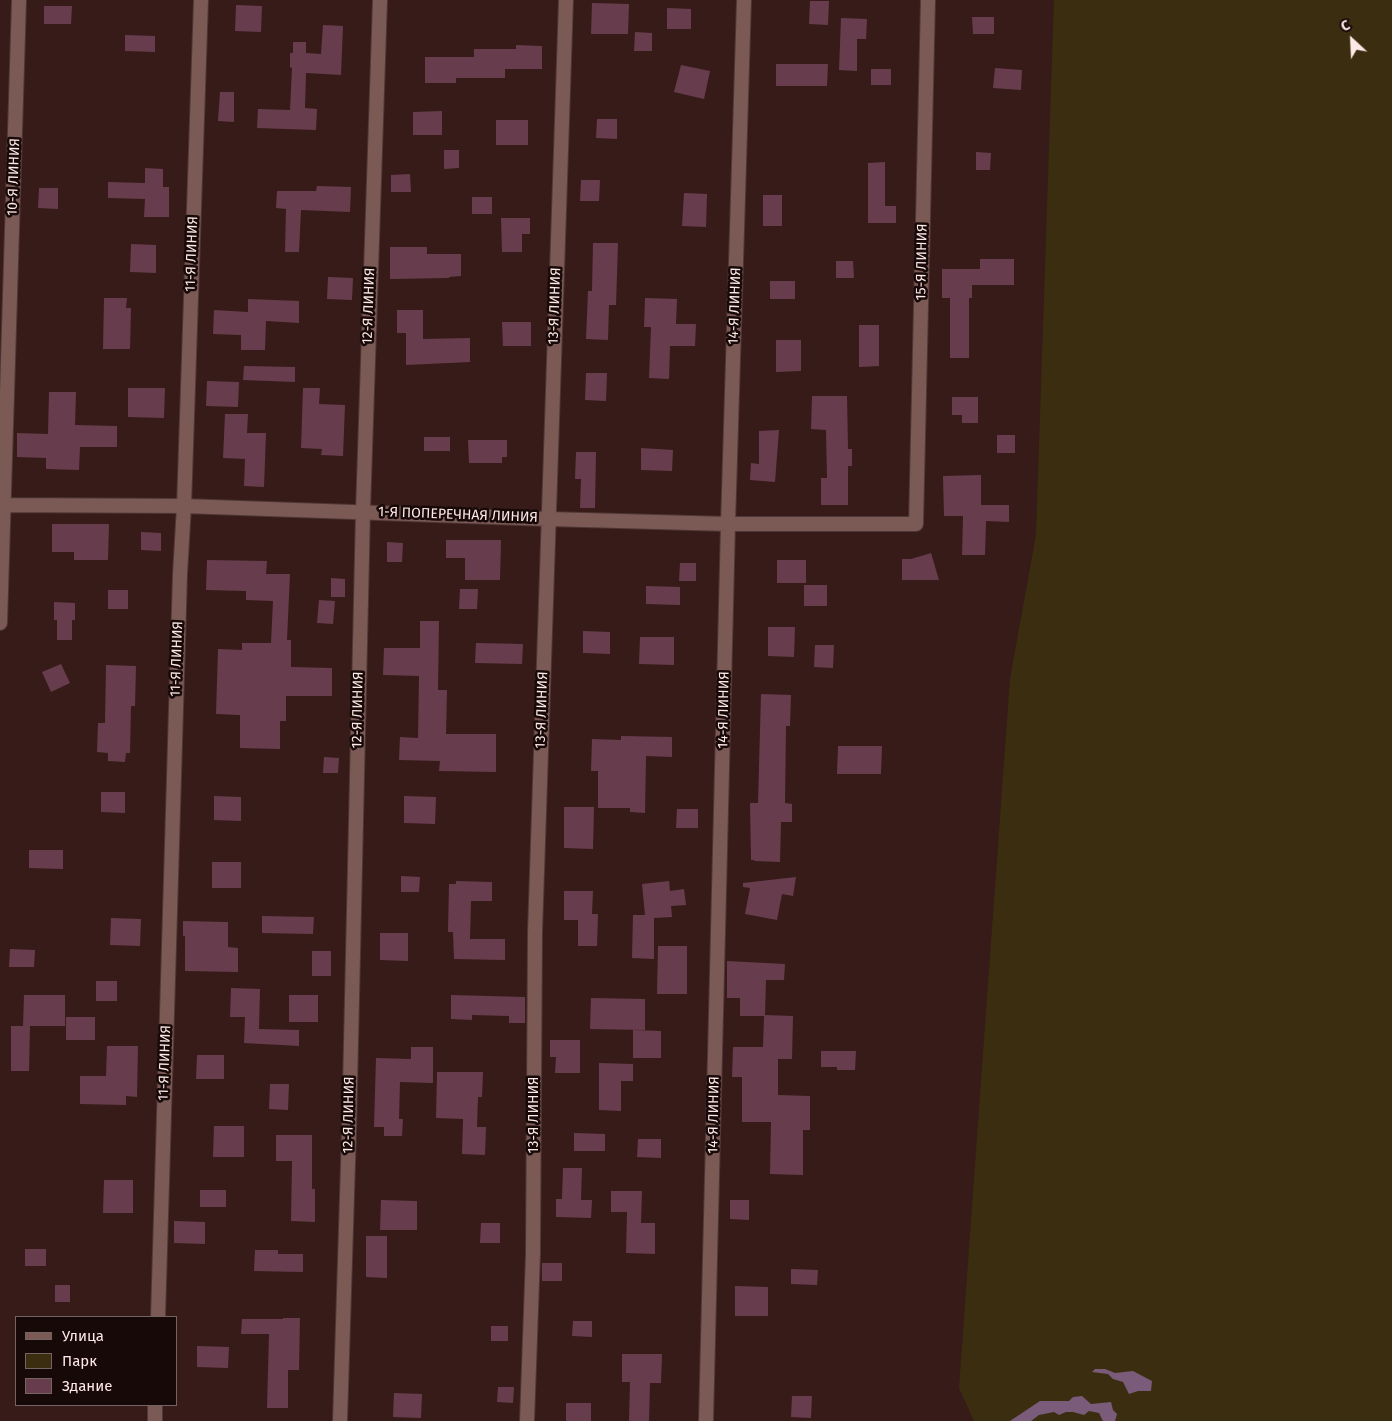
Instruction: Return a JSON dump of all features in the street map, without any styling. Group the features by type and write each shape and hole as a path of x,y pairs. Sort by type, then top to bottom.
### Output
{"street":[{"name":"10-Я ЛИНИЯ","path":"0,624 2,505 19,0"},
{"name":"11-Я ЛИНИЯ","path":"158,1316 180,574 184,506 201,0"},
{"name":"12-Я ЛИНИЯ","path":"340,1421 363,511 380,0"},
{"name":"13-Я ЛИНИЯ","path":"527,1421 533,1254 535,932 566,0"},
{"name":"14-Я ЛИНИЯ","path":"706,1421 728,524 744,0"},
{"name":"15-Я ЛИНИЯ","path":"916,524 928,0"},
{"name":"1-Я ПОПЕРЕЧНАЯ ЛИНИЯ","path":"2,505 184,506 728,524 916,524"},
{"path":"155,1406 155,1421"}],"green space":[{"path":"1054,0 1392,0 1392,1421 974,1421 959,1388 1010,679 1036,535"}],"shaded area":[{"path":"1095,1369 1105,1369 1115,1373 1133,1371 1152,1381 1151,1391 1138,1391 1129,1394 1123,1382 1113,1379 1108,1374 1092,1372"},
{"path":"1082,1396 1091,1404 1111,1402 1113,1410 1117,1414 1115,1421 1103,1421 1099,1413 1089,1411 1084,1415 1066,1412 1059,1415 1054,1412 1039,1415 1031,1421 1010,1421 1040,1401 1069,1401 1073,1397"}],"building":[{"path":"810,1 829,1 828,25 809,24"},
{"path":"592,3 629,4 628,34 591,34"},
{"path":"236,5 262,6 261,32 235,31"},
{"path":"44,6 72,6 71,24 44,24"},
{"path":"667,8 691,9 691,29 667,29"},
{"path":"972,17 994,17 994,34 973,34"},
{"path":"841,18 867,19 866,39 857,39 857,71 839,70"},
{"path":"323,25 343,26 341,75 306,73 305,108 317,109 316,130 257,128 258,109 290,110 292,68 290,67 290,53 293,53 293,42 306,42 306,53 321,54"},
{"path":"635,32 652,33 652,51 634,51"},
{"path":"125,35 155,36 155,52 125,51"},
{"path":"516,45 542,46 542,69 505,69 505,78 456,78 456,83 425,83 425,57 474,57 474,49 516,49"},
{"path":"776,64 828,64 827,86 776,86"},
{"path":"681,65 710,71 704,99 674,92"},
{"path":"995,68 1022,70 1021,90 993,88"},
{"path":"871,69 891,69 891,85 871,85"},
{"path":"220,92 234,92 234,122 218,121"},
{"path":"442,111 442,135 413,135 413,112"},
{"path":"597,119 617,119 617,139 596,138"},
{"path":"496,120 528,120 528,145 496,145"},
{"path":"444,150 459,150 459,168 444,169"},
{"path":"976,152 991,153 990,170 976,170"},
{"path":"885,162 885,206 896,206 896,223 868,223 868,163"},
{"path":"145,168 163,169 163,187 169,187 169,217 144,217 145,199 108,198 108,182 145,183"},
{"path":"410,174 411,192 391,192 391,175"},
{"path":"581,180 600,180 599,201 580,201"},
{"path":"317,186 351,187 350,212 301,210 299,252 285,252 286,209 276,208 277,191 316,191"},
{"path":"39,188 58,188 58,209 38,208"},
{"path":"684,193 707,194 706,227 682,226"},
{"path":"763,195 782,195 782,226 763,226"},
{"path":"472,197 492,197 492,214 472,214"},
{"path":"501,218 530,218 530,234 522,234 522,252 502,252"},
{"path":"593,243 618,243 616,305 609,305 608,340 586,339 588,291 592,291"},
{"path":"131,244 156,245 156,273 130,272"},
{"path":"390,247 427,247 427,254 461,254 461,276 390,279"},
{"path":"980,259 1014,259 1014,285 972,285 972,298 969,298 969,358 950,358 950,298 942,298 942,269 980,269"},
{"path":"836,261 853,261 854,278 836,278"},
{"path":"328,277 353,278 352,300 327,299"},
{"path":"770,281 795,281 795,299 770,299"},
{"path":"104,298 127,298 126,308 131,308 130,349 103,349"},
{"path":"645,298 677,299 676,324 696,324 695,346 670,346 669,379 649,378 651,327 644,327"},
{"path":"248,299 299,301 299,323 266,321 265,350 241,350 241,335 213,334 214,310 248,312"},
{"path":"397,310 423,310 423,339 470,338 470,362 406,365 406,333 397,333"},
{"path":"502,322 531,322 531,346 503,346"},
{"path":"859,325 879,325 879,366 859,367"},
{"path":"776,340 801,340 801,371 776,372"},
{"path":"244,366 295,367 295,382 243,380"},
{"path":"586,373 607,373 606,401 585,400"},
{"path":"207,381 239,382 238,407 206,406"},
{"path":"128,388 165,388 164,418 128,417"},
{"path":"303,388 320,388 319,404 345,405 343,456 321,455 322,449 301,448"},
{"path":"49,392 76,392 75,425 117,426 117,447 80,447 79,470 46,469 46,458 17,457 17,433 48,434"},
{"path":"812,396 847,396 848,449 852,449 852,466 848,466 848,505 821,505 821,478 827,478 826,430 811,429"},
{"path":"952,397 978,397 978,423 962,423 962,415 952,415"},
{"path":"225,414 248,414 247,433 266,433 264,487 244,486 245,459 223,458"},
{"path":"779,430 775,482 750,480 751,463 759,464 759,431"},
{"path":"997,435 1015,435 1015,453 997,453"},
{"path":"424,437 450,437 450,451 424,451"},
{"path":"468,440 507,440 507,457 502,457 502,463 469,463"},
{"path":"641,448 673,450 672,471 641,470"},
{"path":"576,452 596,452 595,508 580,508 581,479 575,479"},
{"path":"981,475 981,505 1009,505 1009,522 986,521 985,555 962,555 963,516 944,516 943,476"},
{"path":"52,524 109,524 108,560 74,560 74,552 52,552"},
{"path":"141,532 161,533 161,551 141,550"},
{"path":"446,540 501,540 500,580 465,580 465,558 446,558"},
{"path":"387,542 403,543 402,562 387,562"},
{"path":"931,553 939,580 902,580 902,559 911,559"},
{"path":"207,560 267,561 266,574 290,574 287,640 291,640 291,667 332,668 332,696 286,696 286,721 280,721 280,749 240,748 240,715 216,714 218,649 242,650 242,643 271,643 273,601 246,600 246,591 206,590"},
{"path":"777,560 806,560 806,583 777,583"},
{"path":"680,563 696,563 696,581 679,581"},
{"path":"331,578 345,579 345,597 331,597"},
{"path":"804,585 827,585 827,606 804,606"},
{"path":"646,586 680,587 680,605 646,604"},
{"path":"460,589 478,589 477,609 459,609"},
{"path":"108,590 128,590 128,609 108,609"},
{"path":"319,600 335,601 333,624 317,623"},
{"path":"54,602 75,603 75,620 72,620 72,640 57,640 57,620 54,620"},
{"path":"420,621 439,621 438,690 447,690 446,734 496,734 496,772 439,771 440,761 399,760 400,737 418,738 419,676 383,675 384,648 420,648"},
{"path":"768,627 795,627 794,657 768,656"},
{"path":"583,631 610,632 610,654 583,653"},
{"path":"640,637 674,637 674,665 639,664"},
{"path":"476,643 523,644 522,664 475,663"},
{"path":"815,645 834,645 833,668 814,667"},
{"path":"61,664 70,683 51,692 42,672"},
{"path":"106,665 136,666 135,706 131,706 130,753 126,753 125,762 108,761 108,753 97,752 98,723 105,723"},
{"path":"761,694 791,695 790,726 786,726 785,803 792,804 792,822 781,822 780,862 751,860 750,803 758,803"},
{"path":"621,736 672,737 672,757 646,756 645,813 630,812 630,808 598,808 598,771 591,771 592,739 621,740"},
{"path":"838,746 882,746 881,774 837,774"},
{"path":"324,757 339,758 338,773 323,773"},
{"path":"101,792 125,792 125,813 101,812"},
{"path":"214,796 241,797 241,821 214,820"},
{"path":"404,796 436,797 435,824 404,823"},
{"path":"564,807 594,807 593,849 564,848"},
{"path":"677,809 698,809 698,828 676,828"},
{"path":"29,850 63,850 63,869 29,868"},
{"path":"212,862 241,862 241,888 212,888"},
{"path":"401,876 420,877 419,892 401,892"},
{"path":"796,877 793,896 782,894 777,920 745,914 750,888 743,887 743,883"},
{"path":"456,881 492,882 492,901 471,901 470,939 505,939 505,960 454,959 453,932 448,932 449,884 456,884"},
{"path":"669,881 670,891 684,889 686,905 671,906 672,917 654,918 654,959 632,958 633,915 645,915 642,884"},
{"path":"564,891 593,891 592,914 598,914 597,946 578,946 578,920 564,920"},
{"path":"262,916 314,917 313,934 262,933"},
{"path":"111,918 141,919 140,946 110,945"},
{"path":"183,921 228,922 228,947 238,948 238,972 185,971"},
{"path":"380,933 408,933 408,961 380,960"},
{"path":"658,946 687,946 687,994 657,994"},
{"path":"10,949 35,950 34,967 9,967"},
{"path":"312,951 331,951 331,976 312,976"},
{"path":"727,961 785,964 784,980 766,980 765,1015 793,1016 792,1059 778,1059 778,1095 810,1096 810,1130 803,1130 803,1175 770,1174 771,1122 742,1122 742,1077 732,1077 733,1047 763,1047 764,1016 740,1016 740,998 727,998"},
{"path":"96,981 117,981 117,1001 96,1001"},
{"path":"231,988 260,989 259,1029 299,1030 299,1046 244,1043 245,1017 230,1017"},
{"path":"24,995 65,995 65,1026 23,1026"},
{"path":"289,995 318,995 318,1022 289,1022"},
{"path":"451,995 525,997 525,1023 509,1023 509,1016 472,1015 472,1020 451,1019"},
{"path":"591,998 645,999 645,1030 590,1029"},
{"path":"66,1017 95,1017 95,1040 66,1040"},
{"path":"11,1026 30,1026 29,1071 11,1071"},
{"path":"633,1030 661,1031 661,1058 633,1058"},
{"path":"550,1040 580,1040 580,1073 555,1073 556,1057 550,1057"},
{"path":"107,1046 138,1046 137,1097 126,1096 126,1105 80,1104 80,1076 106,1076"},
{"path":"411,1047 433,1047 433,1083 400,1082 399,1119 403,1119 402,1136 384,1136 384,1127 374,1127 376,1058 411,1059"},
{"path":"821,1051 856,1051 855,1070 837,1070 837,1067 821,1067"},
{"path":"197,1055 224,1055 224,1079 196,1079"},
{"path":"599,1063 633,1064 633,1081 621,1081 621,1111 599,1110"},
{"path":"437,1072 483,1072 482,1097 478,1097 477,1127 486,1127 485,1155 462,1154 463,1119 436,1118"},
{"path":"270,1084 289,1084 288,1110 269,1109"},
{"path":"214,1126 244,1126 244,1157 213,1157"},
{"path":"574,1133 605,1134 605,1151 574,1151"},
{"path":"276,1135 312,1135 312,1189 315,1189 315,1222 291,1221 292,1161 276,1161"},
{"path":"638,1139 661,1139 661,1158 637,1157"},
{"path":"563,1168 582,1168 581,1200 592,1200 591,1218 556,1217 556,1199 562,1199"},
{"path":"104,1180 133,1180 133,1213 103,1213"},
{"path":"200,1190 226,1190 226,1207 200,1207"},
{"path":"611,1191 642,1191 641,1223 655,1223 655,1254 626,1253 627,1212 611,1212"},
{"path":"381,1200 417,1201 417,1230 380,1230"},
{"path":"730,1200 749,1200 749,1220 730,1219"},
{"path":"174,1221 205,1222 205,1244 174,1243"},
{"path":"481,1223 500,1223 500,1243 480,1243"},
{"path":"366,1236 387,1236 387,1278 366,1277"},
{"path":"25,1249 46,1249 46,1266 25,1266"},
{"path":"255,1250 278,1250 278,1254 303,1254 303,1272 254,1271"},
{"path":"542,1263 562,1263 562,1281 542,1281"},
{"path":"791,1269 818,1270 817,1285 791,1284"},
{"path":"55,1285 70,1285 70,1302 55,1302"},
{"path":"735,1286 768,1287 768,1316 735,1316"},
{"path":"300,1318 299,1370 288,1370 288,1408 267,1408 269,1334 241,1334 242,1319"},
{"path":"573,1321 592,1321 592,1337 572,1336"},
{"path":"491,1326 508,1326 508,1341 491,1341"},
{"path":"197,1346 229,1347 228,1368 197,1367"},
{"path":"622,1354 662,1354 661,1383 650,1383 649,1421 629,1421 630,1382 622,1382"},
{"path":"498,1387 514,1387 513,1403 497,1402"},
{"path":"394,1393 422,1394 421,1418 393,1417"},
{"path":"792,1396 812,1396 811,1418 791,1417"},
{"path":"566,1403 591,1403 591,1421 566,1421"}]}
